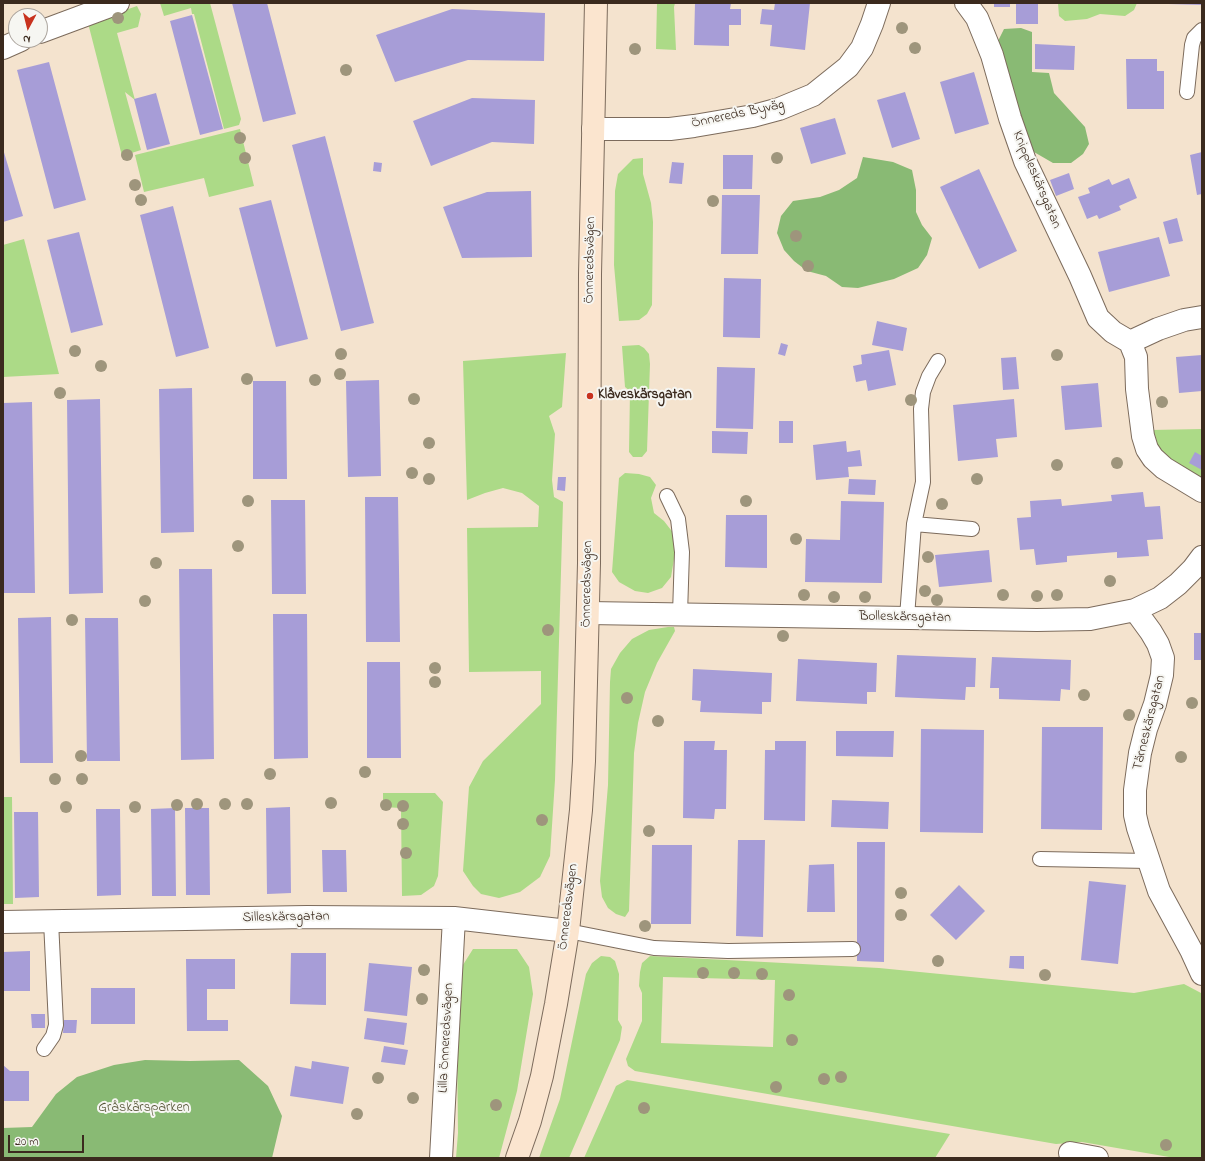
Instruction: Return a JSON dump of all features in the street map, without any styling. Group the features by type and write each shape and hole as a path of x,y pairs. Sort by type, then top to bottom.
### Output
{"street":[{"path":"48,29 118,3"},
{"name":"Önneredsvägen","path":"517,1158 530,1121 548,1049 568,931 581,810 584,761 588,612 590,499 590,280 596,3"},
{"name":"Önnereds Byväg","path":"593,129 670,129 694,126 752,116 779,109 814,95 848,67 862,48 879,3"},
{"name":"Knippleskärsgatan","path":"966,3 978,18 992,55 1010,118 1025,161 1080,276 1098,318 1113,332 1130,342"},
{"path":"1202,317 1184,320 1158,329 1130,342 1136,357 1137,389 1146,449 1164,468 1202,491"},
{"name":"Bolleskärsgatan","path":"588,612 1037,620 1090,618 1136,610 1160,598 1178,584 1193,569 1202,557"},
{"name":"Tärneskärsgatan","path":"1136,610 1158,644 1163,658 1162,675 1155,704 1146,729 1140,753 1135,790 1135,815 1159,891 1191,950 1202,974"},
{"name":"Silleskärsgatan","path":"3,922 307,917 454,918 536,926 568,931"},
{"name":"Lilla Önneredsvägen","path":"441,1158 454,918"},
{"path":"1070,1153 1097,1158"}],"lane":[{"path":"1187,92 1192,46 1194,38 1202,30"},
{"path":"907,618 914,524 924,482 921,433 923,392 929,376 938,361"},
{"path":"667,496 678,519 682,552 680,614"},
{"path":"914,524 972,529"},
{"path":"1040,859 1149,861"},
{"path":"44,1049 53,1036 56,1025 51,921"},
{"path":"568,931 654,948 728,950 853,949"}],"green space":[{"path":"160,3 210,3 241,119 239,125 224,129 194,14 192,14 191,8 164,16"},
{"path":"657,3 675,3 676,50 656,49"},
{"path":"1058,3 1137,3 1134,10 1125,16 1100,14 1087,19 1065,21 1059,16"},
{"path":"137,6 141,14 138,27 117,33 135,100 125,92 141,150 122,156 88,23"},
{"path":"1021,28 1032,32 1032,72 1049,73 1054,93 1085,127 1089,144 1083,154 1071,163 1053,163 1034,152 1022,129 998,41 1004,29"},
{"path":"240,129 254,186 209,197 204,178 144,192 135,155"},
{"path":"863,157 893,162 912,170 916,190 916,212 922,225 932,238 927,255 918,268 894,279 858,288 842,287 826,276 807,271 794,261 784,250 777,233 781,216 793,201 820,197 839,190 857,178"},
{"path":"643,158 643,174 651,203 653,222 652,305 647,314 639,320 619,321 614,265 615,191 618,174 633,159"},
{"path":"24,239 59,374 3,377 3,245"},
{"path":"639,345 649,354 650,364 647,451 642,457 633,457 629,452 630,391 625,387 622,346"},
{"path":"566,353 562,407 549,416 555,434 552,480 554,497 563,502 555,780 550,856 540,877 520,892 499,898 481,894 473,886 463,871 469,787 483,761 541,704 541,671 469,672 467,528 538,527 539,506 522,493 503,488 467,500 463,361"},
{"path":"1202,429 1202,479 1166,457 1155,445 1151,430"},
{"path":"625,473 639,474 650,477 656,485 651,498 654,513 664,521 674,534 674,559 671,577 662,588 648,593 635,591 619,582 612,572 619,478"},
{"path":"674,627 675,631 657,663 645,692 638,723 634,753 629,911 625,917 616,914 608,908 602,897 600,881 608,785 611,669 620,653 632,639 649,630"},
{"path":"383,793 435,793 443,802 438,876 434,886 421,895 402,896 401,808 383,807"},
{"path":"3,797 12,797 13,904 3,904"},
{"path":"473,949 517,949 529,967 533,994 517,1091 499,1158 456,1158 458,1133 457,1045 461,968"},
{"path":"601,956 610,957 615,961 619,974 618,1020 622,1027 620,1040 569,1158 539,1158 560,1099 586,974 592,963"},
{"path":"650,956 879,968 1134,993 1184,984 1201,993 1202,997 1202,1158 1175,1158 1082,1142 1056,1144 635,1071 628,1066 626,1059 642,1021 642,993 639,986 642,963","holes":["663,977 775,980 773,1047 661,1043"]},
{"name":"Gråskärsparken","path":"145,1060 239,1060 268,1086 282,1116 272,1158 3,1158 3,1128 32,1127 56,1094 77,1077 114,1065"},
{"path":"627,1080 950,1134 935,1158 584,1158 616,1086"}],"building":[{"path":"232,3 267,3 296,114 263,122"},
{"path":"695,3 731,3 730,9 741,9 741,25 729,25 729,46 694,45"},
{"path":"775,3 810,3 805,50 770,46 772,25 760,24 762,9 774,10"},
{"path":"994,3 1010,3 1010,7 994,7"},
{"path":"1016,3 1038,3 1038,24 1016,24"},
{"path":"1202,3 1202,5 1168,4"},
{"path":"452,9 545,13 544,61 468,60 395,82 376,35"},
{"path":"192,15 223,129 200,135 170,21"},
{"path":"1035,44 1075,46 1074,70 1035,69"},
{"path":"1126,59 1157,59 1157,71 1164,71 1164,109 1127,109"},
{"path":"49,62 86,200 54,209 17,70"},
{"path":"974,72 989,124 955,134 940,82"},
{"path":"905,92 920,139 892,148 877,100"},
{"path":"156,93 170,144 147,150 134,99"},
{"path":"472,98 535,100 534,144 492,142 431,166 413,121"},
{"path":"835,118 846,154 811,164 800,128"},
{"path":"325,136 374,323 341,331 292,145"},
{"path":"3,149 23,216 3,222"},
{"path":"1202,152 1202,194 1197,195 1190,155"},
{"path":"723,155 753,155 752,189 723,189"},
{"path":"374,162 382,163 381,172 373,171"},
{"path":"672,162 684,163 682,184 669,183"},
{"path":"979,169 1017,251 979,269 940,187"},
{"path":"1069,173 1074,189 1056,196 1050,180"},
{"path":"1129,178 1137,198 1119,206 1121,210 1099,219 1097,215 1087,219 1078,197 1090,193 1088,188 1109,179 1112,185"},
{"path":"531,191 532,257 462,258 443,207 487,192"},
{"path":"722,195 760,195 758,254 721,254"},
{"path":"271,200 308,339 276,347 239,208"},
{"path":"173,206 209,348 176,357 140,215"},
{"path":"1177,218 1183,241 1169,244 1163,222"},
{"path":"79,232 103,325 71,333 47,240"},
{"path":"1159,237 1170,276 1109,292 1098,252"},
{"path":"724,278 761,279 760,338 723,337"},
{"path":"877,321 907,328 903,351 872,345"},
{"path":"781,343 788,345 785,356 778,354"},
{"path":"889,350 896,385 868,391 866,380 856,382 853,366 862,364 861,355"},
{"path":"1202,355 1202,391 1179,393 1176,357"},
{"path":"1016,357 1019,389 1003,390 1001,358"},
{"path":"717,367 755,368 753,429 716,428"},
{"path":"379,380 381,476 348,477 346,381"},
{"path":"253,381 286,381 287,479 253,479"},
{"path":"1098,383 1102,427 1065,430 1061,386"},
{"path":"192,388 194,532 161,533 159,389"},
{"path":"100,399 103,593 69,594 67,400"},
{"path":"1014,399 1017,437 996,439 998,457 958,461 953,405"},
{"path":"32,402 35,593 3,593 3,403"},
{"path":"779,421 793,421 793,443 779,443"},
{"path":"712,431 748,432 747,454 712,453"},
{"path":"846,441 847,452 860,450 862,466 848,467 849,477 816,480 813,445"},
{"path":"1195,452 1202,456 1202,470 1189,463"},
{"path":"558,477 566,477 565,491 557,490"},
{"path":"849,479 876,480 875,495 848,494"},
{"path":"1143,492 1145,507 1160,506 1163,539 1147,540 1149,556 1117,558 1117,552 1067,556 1067,562 1036,565 1034,549 1020,550 1017,518 1031,517 1030,501 1061,499 1062,506 1112,501 1111,495"},
{"path":"365,497 398,497 400,642 366,642"},
{"path":"271,500 305,500 306,594 272,594"},
{"path":"841,501 884,502 882,583 805,582 806,539 840,540"},
{"path":"726,515 767,515 767,568 725,567"},
{"path":"989,550 992,582 939,587 935,555"},
{"path":"179,569 212,569 214,759 181,760"},
{"path":"273,614 307,614 308,758 274,759"},
{"path":"51,617 53,763 20,763 18,618"},
{"path":"85,618 118,618 120,761 87,761"},
{"path":"1194,633 1202,633 1202,660 1194,660"},
{"path":"897,655 976,658 975,687 966,687 965,700 895,697"},
{"path":"992,657 1071,660 1070,690 1061,689 1060,701 999,699 999,688 990,688"},
{"path":"798,659 877,663 876,692 867,692 867,704 796,701"},
{"path":"367,662 400,662 401,758 367,758"},
{"path":"693,669 772,673 771,702 762,702 762,714 700,712 701,701 692,700"},
{"path":"1042,727 1103,727 1102,830 1041,829"},
{"path":"921,729 984,730 983,833 920,832"},
{"path":"836,731 894,731 893,757 836,756"},
{"path":"684,741 715,741 714,750 727,750 726,809 715,809 714,819 683,818"},
{"path":"775,741 806,741 805,821 764,820 765,750 775,750"},
{"path":"832,800 889,802 888,829 831,827"},
{"path":"290,807 291,893 267,894 266,808"},
{"path":"175,808 176,896 152,896 151,809"},
{"path":"185,808 209,808 210,895 186,895"},
{"path":"96,809 120,809 121,895 97,896"},
{"path":"14,812 38,812 39,897 15,898"},
{"path":"738,840 765,840 763,937 736,936"},
{"path":"857,842 885,842 884,962 857,961"},
{"path":"652,845 692,845 691,924 651,924"},
{"path":"322,850 346,850 347,892 323,892"},
{"path":"834,864 835,912 807,912 809,865"},
{"path":"1089,881 1126,885 1118,964 1081,960"},
{"path":"959,885 985,911 956,940 930,915"},
{"path":"30,951 30,991 3,991 3,952"},
{"path":"291,953 326,953 326,1005 290,1004"},
{"path":"1010,956 1024,956 1024,969 1009,968"},
{"path":"186,959 235,959 235,989 207,989 207,1020 228,1020 228,1031 187,1031"},
{"path":"369,963 412,967 407,1016 364,1011"},
{"path":"91,988 135,988 135,1024 91,1024"},
{"path":"31,1014 45,1014 45,1028 32,1028"},
{"path":"367,1018 407,1023 404,1045 364,1039"},
{"path":"64,1020 77,1020 76,1033 63,1033"},
{"path":"384,1046 408,1050 405,1065 381,1062"},
{"path":"312,1061 349,1067 343,1104 290,1096 295,1066 311,1069"},
{"path":"3,1065 10,1071 29,1071 29,1101 3,1101"}],"place":[{"name":"Klåveskärsgatan","path":"590,396"}]}
